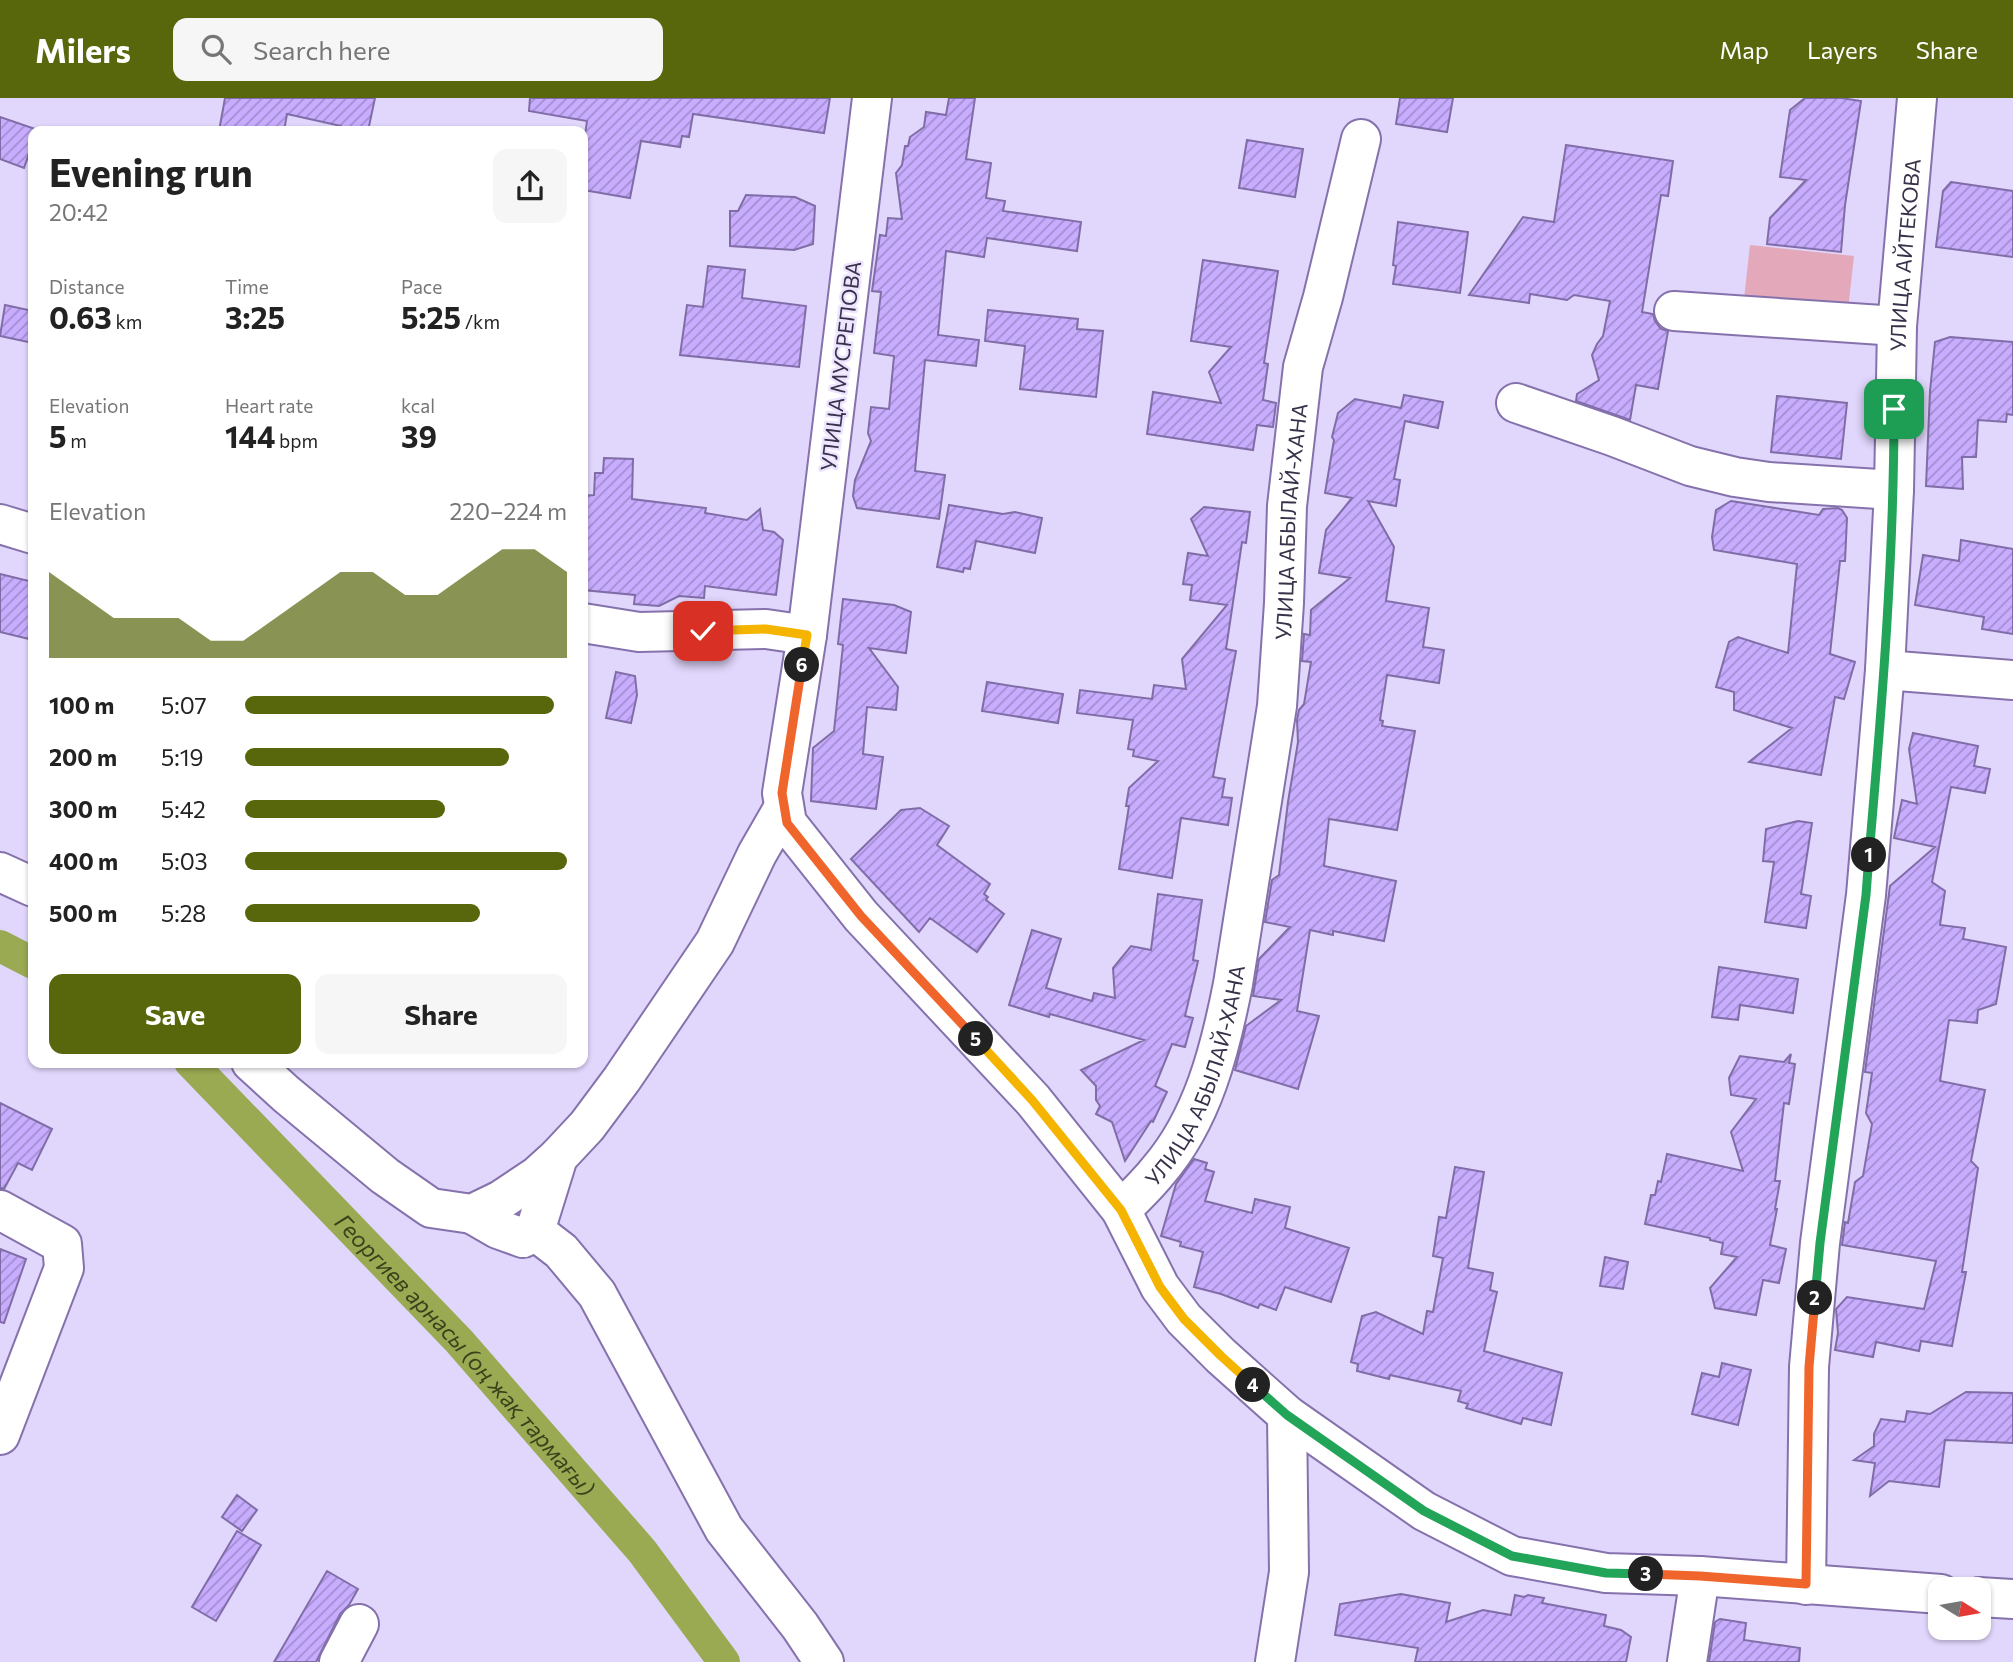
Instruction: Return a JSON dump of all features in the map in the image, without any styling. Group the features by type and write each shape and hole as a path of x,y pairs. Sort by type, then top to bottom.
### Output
{"street":[{"name":"УЛИЦА МУСРЕПОВА","path":"807,635 872,98"},
{"name":"УЛИЦА АЙТЕКОВА","path":"1806,1584 1809,1367 1820,1243 1866,895 1885,670 1894,490 1897,326 1917,98"},
{"name":"УЛИЦА АБЫЛАЙ-ХАНА","path":"807,635 782,793 787,823 861,916 1032,1100 1121,1210 1160,1170 1192,1120 1211,1074 1224,1027 1277,706 1287,506 1303,367 1323,298 1360,139"},
{"path":"1674,311 1897,326"},
{"path":"1516,403 1690,466 1735,477 1769,482 1894,490"},
{"path":"0,524 28,532"},
{"path":"588,624 639,632 766,629 807,635"},
{"path":"1885,670 2013,680"},
{"path":"472,1214 501,1200 537,1176 587,1126 715,942 757,854 784,807"},
{"path":"0,872 28,885"},
{"path":"258,1068 375,1168 431,1208 472,1214 523,1238 535,1231 558,1157"},
{"path":"0,1210 62,1244 64,1268 0,1435"},
{"path":"1121,1210 1160,1287 1184,1319 1287,1415 1424,1511 1512,1556 1606,1573 1700,1576 1928,1593"},
{"path":"535,1231 561,1251 597,1294 724,1529 800,1626 824,1662"},
{"path":"1275,1662 1289,1572 1287,1415"},
{"path":"1687,1662 1700,1576"},
{"path":"1992,1598 2013,1599"},
{"path":"339,1662 359,1624"}],"shaded area":[{"path":"1750,245 1854,256 1848,310 1744,299"}],"building":[{"path":"225,98 375,98 369,126 341,126 287,114 285,126 220,126"},
{"path":"530,98 830,98 824,133 693,114 689,137 682,136 680,147 641,141 630,198 588,191 587,121 529,111"},
{"path":"949,98 975,98 966,159 991,163 986,198 1005,201 1003,211 1081,222 1077,251 987,238 984,257 946,251 938,335 979,340 976,366 925,360 915,471 945,475 939,519 857,508 853,496 855,480 871,441 868,433 871,407 889,409 894,356 874,353 881,292 872,291 880,235 886,236 888,218 902,219 896,173 902,165 905,146 908,146 910,137 924,127 926,112 946,115"},
{"path":"1400,98 1453,98 1447,132 1396,124"},
{"path":"1805,98 1861,101 1845,205 1841,252 1767,244 1770,218 1806,180 1780,177 1790,110"},
{"path":"0,117 28,127 28,156 24,168 0,159"},
{"path":"1247,140 1303,149 1295,197 1239,188"},
{"path":"1566,145 1673,161 1668,196 1661,195 1642,312 1653,314 1661,329 1668,331 1658,389 1636,385 1630,420 1576,401 1577,394 1599,380 1592,355 1603,336 1610,301 1574,295 1567,300 1530,294 1529,303 1469,295 1523,217 1554,222"},
{"path":"1951,182 2013,191 2013,257 1936,247 1943,191"},
{"path":"746,195 795,197 815,206 813,244 794,250 730,246 730,211 738,211"},
{"path":"1398,222 1468,232 1460,293 1393,284"},
{"path":"1203,260 1278,271 1264,363 1268,364 1263,400 1276,403 1273,427 1257,425 1253,450 1147,434 1153,392 1221,403 1209,372 1231,347 1191,341"},
{"path":"708,266 745,270 742,298 806,306 799,367 680,355 687,305 703,307"},
{"path":"5,305 28,310 28,342 0,336"},
{"path":"988,310 1078,319 1077,329 1103,331 1096,397 1020,389 1025,346 985,341"},
{"path":"1950,337 2013,342 2013,415 2007,414 2006,422 1978,420 1976,457 1962,457 1963,489 1926,486 1935,342"},
{"path":"1404,395 1443,402 1438,428 1405,421 1394,479 1400,480 1396,506 1368,501 1394,547 1386,601 1429,608 1423,647 1444,650 1439,683 1387,675 1380,720 1383,721 1382,726 1415,731 1397,830 1329,819 1324,866 1396,881 1384,941 1333,931 1333,935 1310,930 1297,1011 1319,1016 1298,1089 1235,1070 1246,1026 1281,1000 1253,996 1259,959 1290,927 1265,922 1272,880 1279,875 1298,742 1297,720 1299,710 1304,704 1311,662 1302,661 1304,634 1310,635 1311,610 1350,578 1319,573 1326,530 1352,498 1325,493 1338,413 1355,399 1401,408"},
{"path":"1777,396 1847,403 1841,459 1771,452"},
{"path":"604,458 633,459 632,499 706,508 705,513 747,520 760,509 763,530 774,532 783,540 776,595 705,586 704,598 679,596 659,606 634,604 635,595 588,590 588,496 594,495 595,473 603,473"},
{"path":"1731,501 1819,515 1823,509 1838,508 1847,518 1845,561 1840,561 1830,654 1855,662 1844,699 1835,697 1821,775 1749,762 1792,728 1734,710 1734,692 1716,687 1729,642 1738,637 1788,653 1797,564 1714,550 1712,537 1716,510"},
{"path":"949,505 1003,514 1015,512 1042,518 1035,553 976,541 970,569 964,568 963,572 937,567"},
{"path":"1204,507 1250,512 1246,543 1242,542 1226,649 1236,651 1213,777 1225,779 1222,797 1232,798 1228,825 1181,818 1172,878 1119,869 1129,806 1126,806 1129,788 1158,761 1133,756 1134,750 1128,749 1133,720 1077,713 1080,690 1152,699 1154,685 1186,689 1182,659 1227,605 1190,600 1192,585 1183,584 1188,553 1208,556 1191,519"},
{"path":"1961,540 2013,549 2013,634 1982,629 1984,617 1915,605 1923,555 1959,561"},
{"path":"0,574 28,581 28,639 0,632"},
{"path":"843,599 894,605 911,612 906,653 869,648 898,687 896,710 867,707 863,754 883,757 876,809 811,801 813,748 834,731 843,645 838,644"},
{"path":"616,672 635,676 637,695 631,723 606,718"},
{"path":"987,682 1063,694 1058,723 982,711"},
{"path":"1913,733 1978,746 1974,766 1990,769 1985,793 1951,787 1932,882 1945,891 1940,925 1965,928 1963,939 2006,947 1996,1004 1978,1010 1977,1023 1949,1020 1940,1081 1985,1090 1971,1161 1978,1168 1962,1272 1966,1272 1952,1346 1921,1341 1919,1351 1876,1342 1873,1357 1835,1350 1838,1333 1836,1309 1847,1297 1924,1309 1936,1261 1842,1245 1855,1182 1863,1176 1872,1124 1866,1113 1872,1073 1865,1072 1890,886 1935,847 1894,838 1902,800 1917,804 1909,749"},
{"path":"920,808 949,826 937,845 990,884 984,894 988,897 986,900 1004,914 977,952 930,918 919,932 851,859 901,810"},
{"path":"1798,821 1812,823 1801,894 1811,896 1806,928 1765,922 1774,862 1763,861 1766,829"},
{"path":"1158,894 1202,900 1193,960 1198,961 1185,1016 1193,1018 1185,1047 1172,1044 1155,1086 1167,1092 1153,1122 1151,1121 1125,1161 1112,1122 1096,1114 1100,1106 1096,1100 1096,1086 1081,1070 1144,1040 1009,1005 1032,930 1061,939 1046,988 1092,1001 1094,993 1115,998 1113,968 1131,946 1151,950"},
{"path":"1719,967 1798,979 1793,1013 1740,1005 1738,1020 1712,1017"},
{"path":"1791,1054 1789,1063 1795,1064 1789,1104 1784,1103 1775,1181 1780,1181 1770,1245 1786,1249 1779,1283 1763,1280 1756,1315 1715,1308 1710,1288 1737,1257 1721,1254 1723,1243 1710,1238 1645,1224 1651,1195 1655,1195 1658,1181 1661,1182 1667,1154 1743,1171 1731,1132 1756,1099 1731,1095 1729,1078 1740,1056 1784,1062"},
{"path":"0,1103 52,1129 32,1170 18,1163 4,1189 0,1188"},
{"path":"1194,1159 1207,1163 1205,1169 1214,1172 1205,1201 1252,1213 1255,1199 1290,1207 1285,1228 1349,1248 1331,1302 1285,1287 1276,1310 1260,1304 1258,1308 1194,1287 1203,1252 1180,1246 1181,1242 1161,1236 1176,1184"},
{"path":"1455,1167 1484,1172 1468,1268 1493,1273 1490,1290 1497,1292 1484,1351 1562,1373 1551,1425 1523,1418 1521,1424 1466,1408 1468,1404 1458,1401 1461,1391 1390,1375 1389,1379 1357,1371 1358,1364 1351,1362 1362,1316 1376,1312 1423,1334 1427,1311 1433,1312 1443,1258 1433,1256 1439,1217 1446,1218"},
{"path":"0,1249 26,1259 4,1323 0,1322"},
{"path":"1605,1257 1628,1262 1623,1289 1600,1286"},
{"path":"1722,1363 1751,1370 1738,1425 1692,1414 1702,1373 1719,1377"},
{"path":"1966,1392 2013,1393 2013,1443 1945,1440 1939,1487 1889,1481 1870,1496 1875,1463 1854,1460 1874,1446 1874,1434 1881,1419 1905,1422 1907,1411 1930,1414"},
{"path":"237,1495 257,1510 242,1531 222,1517"},
{"path":"237,1531 261,1545 216,1621 192,1607"},
{"path":"327,1571 358,1589 340,1614 316,1662 274,1662"},
{"path":"1401,1594 1450,1603 1446,1622 1483,1610 1511,1615 1515,1595 1544,1598 1542,1603 1606,1615 1604,1626 1621,1630 1631,1637 1626,1662 1415,1662 1418,1648 1335,1635 1340,1604"},
{"path":"1720,1619 1746,1623 1744,1640 1800,1648 1799,1662 1709,1662 1715,1622"}],"waterway":[{"name":"Георгиев арнасы (оң жақ тармағы)","path":"0,946 28,960"},
{"name":"Георгиев арнасы (оң жақ тармағы)","path":"196,1068 459,1341 642,1551 724,1662"}],"route":[{"path":"703,631 766,629 807,635 782,793 787,823 861,916 1032,1100 1121,1210 1160,1287 1184,1319 1287,1415 1424,1511 1512,1556 1606,1573 1700,1576 1806,1584 1809,1367 1820,1243 1866,895 1885,670 1894,490 1894,409"}]}
